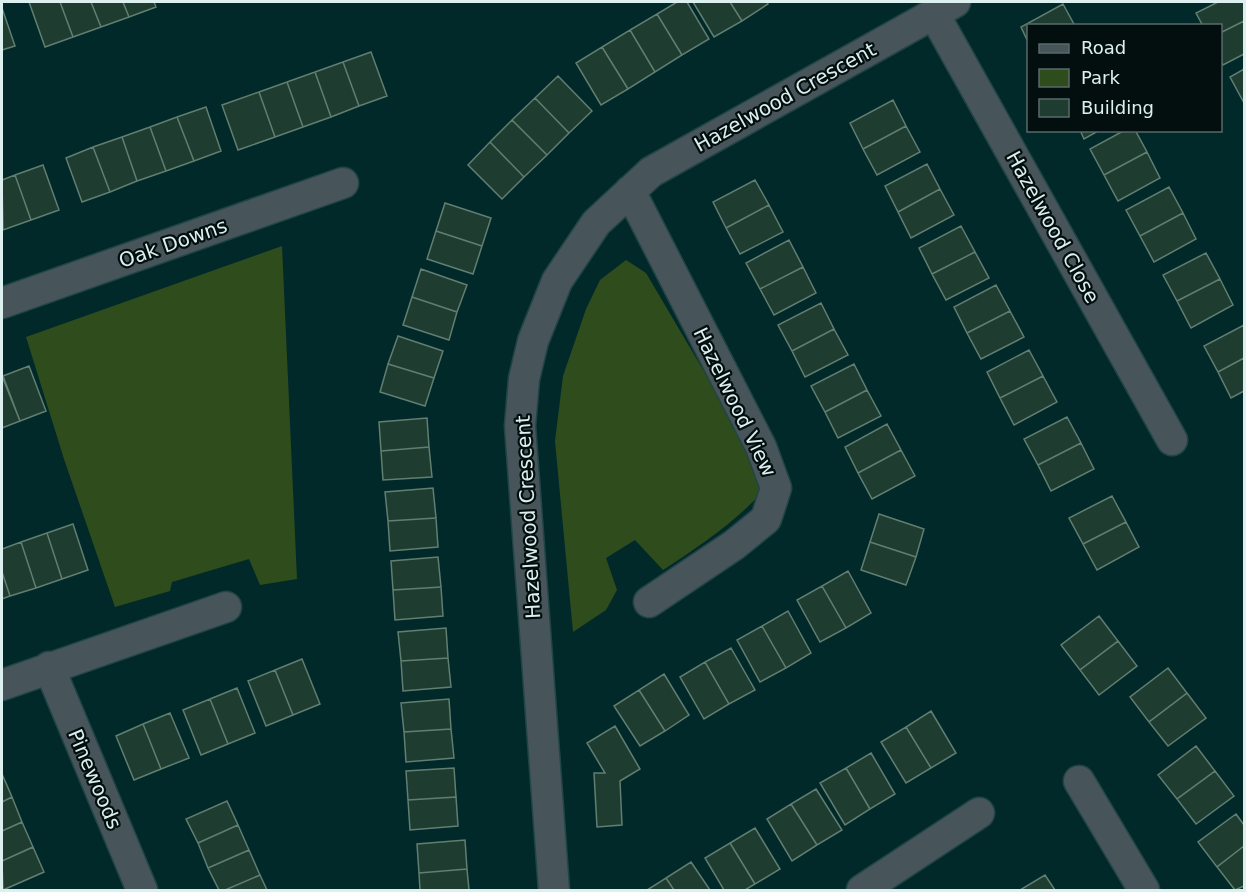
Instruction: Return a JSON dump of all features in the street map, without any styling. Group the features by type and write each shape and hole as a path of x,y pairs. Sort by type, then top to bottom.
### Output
{"street":[{"name":"Hazelwood Crescent","path":"554,891 521,436 524,379 533,341 557,281 596,223 651,172 945,8"},
{"name":"Hazelwood Close","path":"945,8 1172,440"},
{"name":"Oak Downs","path":"2,303 343,183"},
{"name":"Hazelwood View","path":"630,191 761,447 776,488 766,519 734,545 649,602"},
{"path":"2,685 226,607"},
{"name":"Pinewoods","path":"49,668 142,891"},
{"path":"1079,780 1144,891"},
{"path":"862,891 979,813"}],"green space":[{"path":"282,246 297,579 260,585 249,559 172,582 170,591 115,607 64,459 26,337"},
{"path":"626,260 646,273 758,463 767,487 731,522 663,570 635,540 606,558 617,590 606,610 573,632 555,441 563,376 586,309 600,280"}],"building":[{"path":"29,2 60,2 73,37 45,47"},
{"path":"60,2 91,2 101,27 73,37"},
{"path":"91,2 123,2 129,17 101,27"},
{"path":"123,2 154,2 156,7 129,17"},
{"path":"677,2 687,2 709,39 682,55 657,14"},
{"path":"693,2 730,2 742,21 714,37"},
{"path":"730,2 767,2 768,4 742,21"},
{"path":"1218,2 1244,2 1244,21 1222,32 1222,24 1202,24 1196,13"},
{"path":"1063,4 1074,24 1027,24 1027,40 1021,27"},
{"path":"2,8 15,46 2,50"},
{"path":"657,14 682,55 655,72 630,30"},
{"path":"1244,21 1244,54 1223,65 1222,63 1222,32"},
{"path":"630,30 655,72 628,89 602,47"},
{"path":"602,47 628,89 601,105 576,63"},
{"path":"371,52 387,96 359,106 343,62"},
{"path":"343,62 359,106 331,117 315,72"},
{"path":"1244,69 1244,103 1230,77"},
{"path":"315,72 331,117 303,127 287,82"},
{"path":"558,76 592,111 569,133 535,98"},
{"path":"287,82 303,127 275,137 259,92"},
{"path":"259,92 275,137 238,150 222,105"},
{"path":"535,98 569,133 547,155 512,120"},
{"path":"893,100 906,126 863,149 850,123"},
{"path":"206,107 221,151 194,161 177,117"},
{"path":"177,117 194,161 166,171 150,127"},
{"path":"512,120 547,155 524,177 490,142"},
{"path":"906,126 920,152 877,175 863,149"},
{"path":"150,127 166,171 137,181 122,137"},
{"path":"1081,132 1096,132 1084,139"},
{"path":"1121,132 1136,132 1147,152 1104,175 1090,149"},
{"path":"122,137 137,181 110,192 93,147"},
{"path":"490,142 524,177 502,199 468,165"},
{"path":"93,147 110,192 82,202 66,158"},
{"path":"1147,152 1160,178 1118,201 1104,175"},
{"path":"927,164 940,189 898,212 885,186"},
{"path":"43,165 59,210 31,220 15,175"},
{"path":"15,175 31,220 3,230 2,180"},
{"path":"755,180 769,205 726,228 713,202"},
{"path":"1169,187 1183,213 1140,236 1126,210"},
{"path":"940,189 954,215 911,238 898,212"},
{"path":"445,203 491,218 482,246 436,231"},
{"path":"769,205 783,232 740,254 726,228"},
{"path":"1183,213 1196,239 1154,262 1140,236"},
{"path":"961,226 975,252 932,274 919,248"},
{"path":"436,231 482,246 473,274 427,259"},
{"path":"789,240 803,267 760,289 746,263"},
{"path":"975,252 989,278 946,300 932,274"},
{"path":"1206,253 1220,279 1177,301 1163,275"},
{"path":"803,267 816,293 774,315 760,289"},
{"path":"421,269 467,285 457,312 412,297"},
{"path":"1220,279 1233,305 1191,328 1177,301"},
{"path":"996,285 1010,311 967,333 954,307"},
{"path":"412,297 457,312 449,340 403,325"},
{"path":"821,303 834,329 792,351 778,325"},
{"path":"1010,311 1024,337 981,359 967,333"},
{"path":"1244,325 1244,358 1218,372 1204,346"},
{"path":"834,329 848,355 805,377 792,351"},
{"path":"398,336 443,351 434,378 388,364"},
{"path":"1029,350 1043,376 1000,398 987,372"},
{"path":"1244,358 1244,391 1231,398 1218,372"},
{"path":"388,364 434,378 425,406 380,392"},
{"path":"854,364 867,390 825,412 811,386"},
{"path":"29,366 46,411 20,421 3,376"},
{"path":"2,376 20,421 2,428"},
{"path":"1043,376 1057,402 1014,425 1000,398"},
{"path":"867,390 881,416 838,438 825,412"},
{"path":"1067,417 1081,443 1038,465 1024,439"},
{"path":"427,418 429,447 381,451 379,422"},
{"path":"887,424 901,450 858,473 845,447"},
{"path":"1081,443 1094,469 1051,491 1038,465"},
{"path":"429,447 432,477 383,480 381,451"},
{"path":"901,450 915,476 872,499 858,473"},
{"path":"433,488 436,518 388,521 385,492"},
{"path":"1112,496 1126,522 1083,544 1069,518"},
{"path":"879,514 924,529 916,557 870,542"},
{"path":"436,518 438,547 390,551 388,521"},
{"path":"1126,522 1139,547 1097,570 1083,544"},
{"path":"73,524 88,570 62,579 47,533"},
{"path":"47,533 62,579 36,588 21,542"},
{"path":"21,542 36,588 10,596 2,572 2,549"},
{"path":"870,542 916,557 906,585 861,570"},
{"path":"438,557 441,587 393,590 391,561"},
{"path":"848,571 871,613 846,628 822,586"},
{"path":"2,572 10,596 2,599"},
{"path":"822,586 846,628 820,642 797,600"},
{"path":"441,587 443,616 395,620 393,590"},
{"path":"788,611 811,653 786,668 762,626"},
{"path":"1099,616 1118,641 1080,670 1061,645"},
{"path":"762,626 786,668 760,682 737,640"},
{"path":"446,628 448,658 401,661 398,632"},
{"path":"1118,641 1137,666 1099,695 1080,670"},
{"path":"731,648 755,690 729,704 705,662"},
{"path":"448,658 451,687 403,691 401,661"},
{"path":"302,659 320,704 293,715 275,670"},
{"path":"705,662 729,704 704,719 680,677"},
{"path":"1168,668 1187,693 1149,722 1130,697"},
{"path":"275,670 293,715 266,726 248,681"},
{"path":"664,674 689,715 665,731 639,690"},
{"path":"237,688 255,733 228,744 210,699"},
{"path":"639,690 665,731 640,746 614,706"},
{"path":"1187,693 1206,718 1168,746 1149,722"},
{"path":"210,699 228,744 201,755 183,710"},
{"path":"449,699 451,729 404,732 401,703"},
{"path":"931,711 956,753 931,768 906,727"},
{"path":"170,713 189,758 161,769 143,724"},
{"path":"143,724 161,769 134,780 116,736"},
{"path":"615,726 640,769 620,781 622,825 597,827 594,773 605,773 587,743"},
{"path":"906,727 931,768 906,783 881,742"},
{"path":"451,729 454,758 406,762 404,732"},
{"path":"1196,746 1215,771 1177,799 1158,775"},
{"path":"871,753 895,794 870,809 846,768"},
{"path":"454,768 456,797 408,800 406,771"},
{"path":"846,768 870,809 845,825 820,783"},
{"path":"1215,771 1234,796 1196,824 1177,799"},
{"path":"2,774 12,797 2,802"},
{"path":"816,789 842,830 817,845 791,804"},
{"path":"12,797 22,822 2,831 2,802"},
{"path":"456,797 458,826 410,830 408,800"},
{"path":"227,801 238,825 198,843 186,819"},
{"path":"791,804 817,845 792,861 767,819"},
{"path":"1236,814 1244,825 1244,846 1217,867 1198,842"},
{"path":"22,822 33,847 2,861 2,831"},
{"path":"238,825 249,850 208,868 198,843"},
{"path":"755,828 780,869 755,884 730,843"},
{"path":"465,840 467,869 419,873 417,844"},
{"path":"730,843 755,884 745,890 724,890 705,858"},
{"path":"1244,846 1244,886 1235,890 1217,867"},
{"path":"33,847 44,872 3,890 2,861"},
{"path":"249,850 260,875 225,890 219,890 208,868"},
{"path":"691,862 710,890 674,890 666,878"},
{"path":"467,869 469,890 420,890 419,873"},
{"path":"260,875 267,890 225,890"},
{"path":"1045,875 1055,890 1020,890"},
{"path":"666,878 674,890 647,890"}]}
